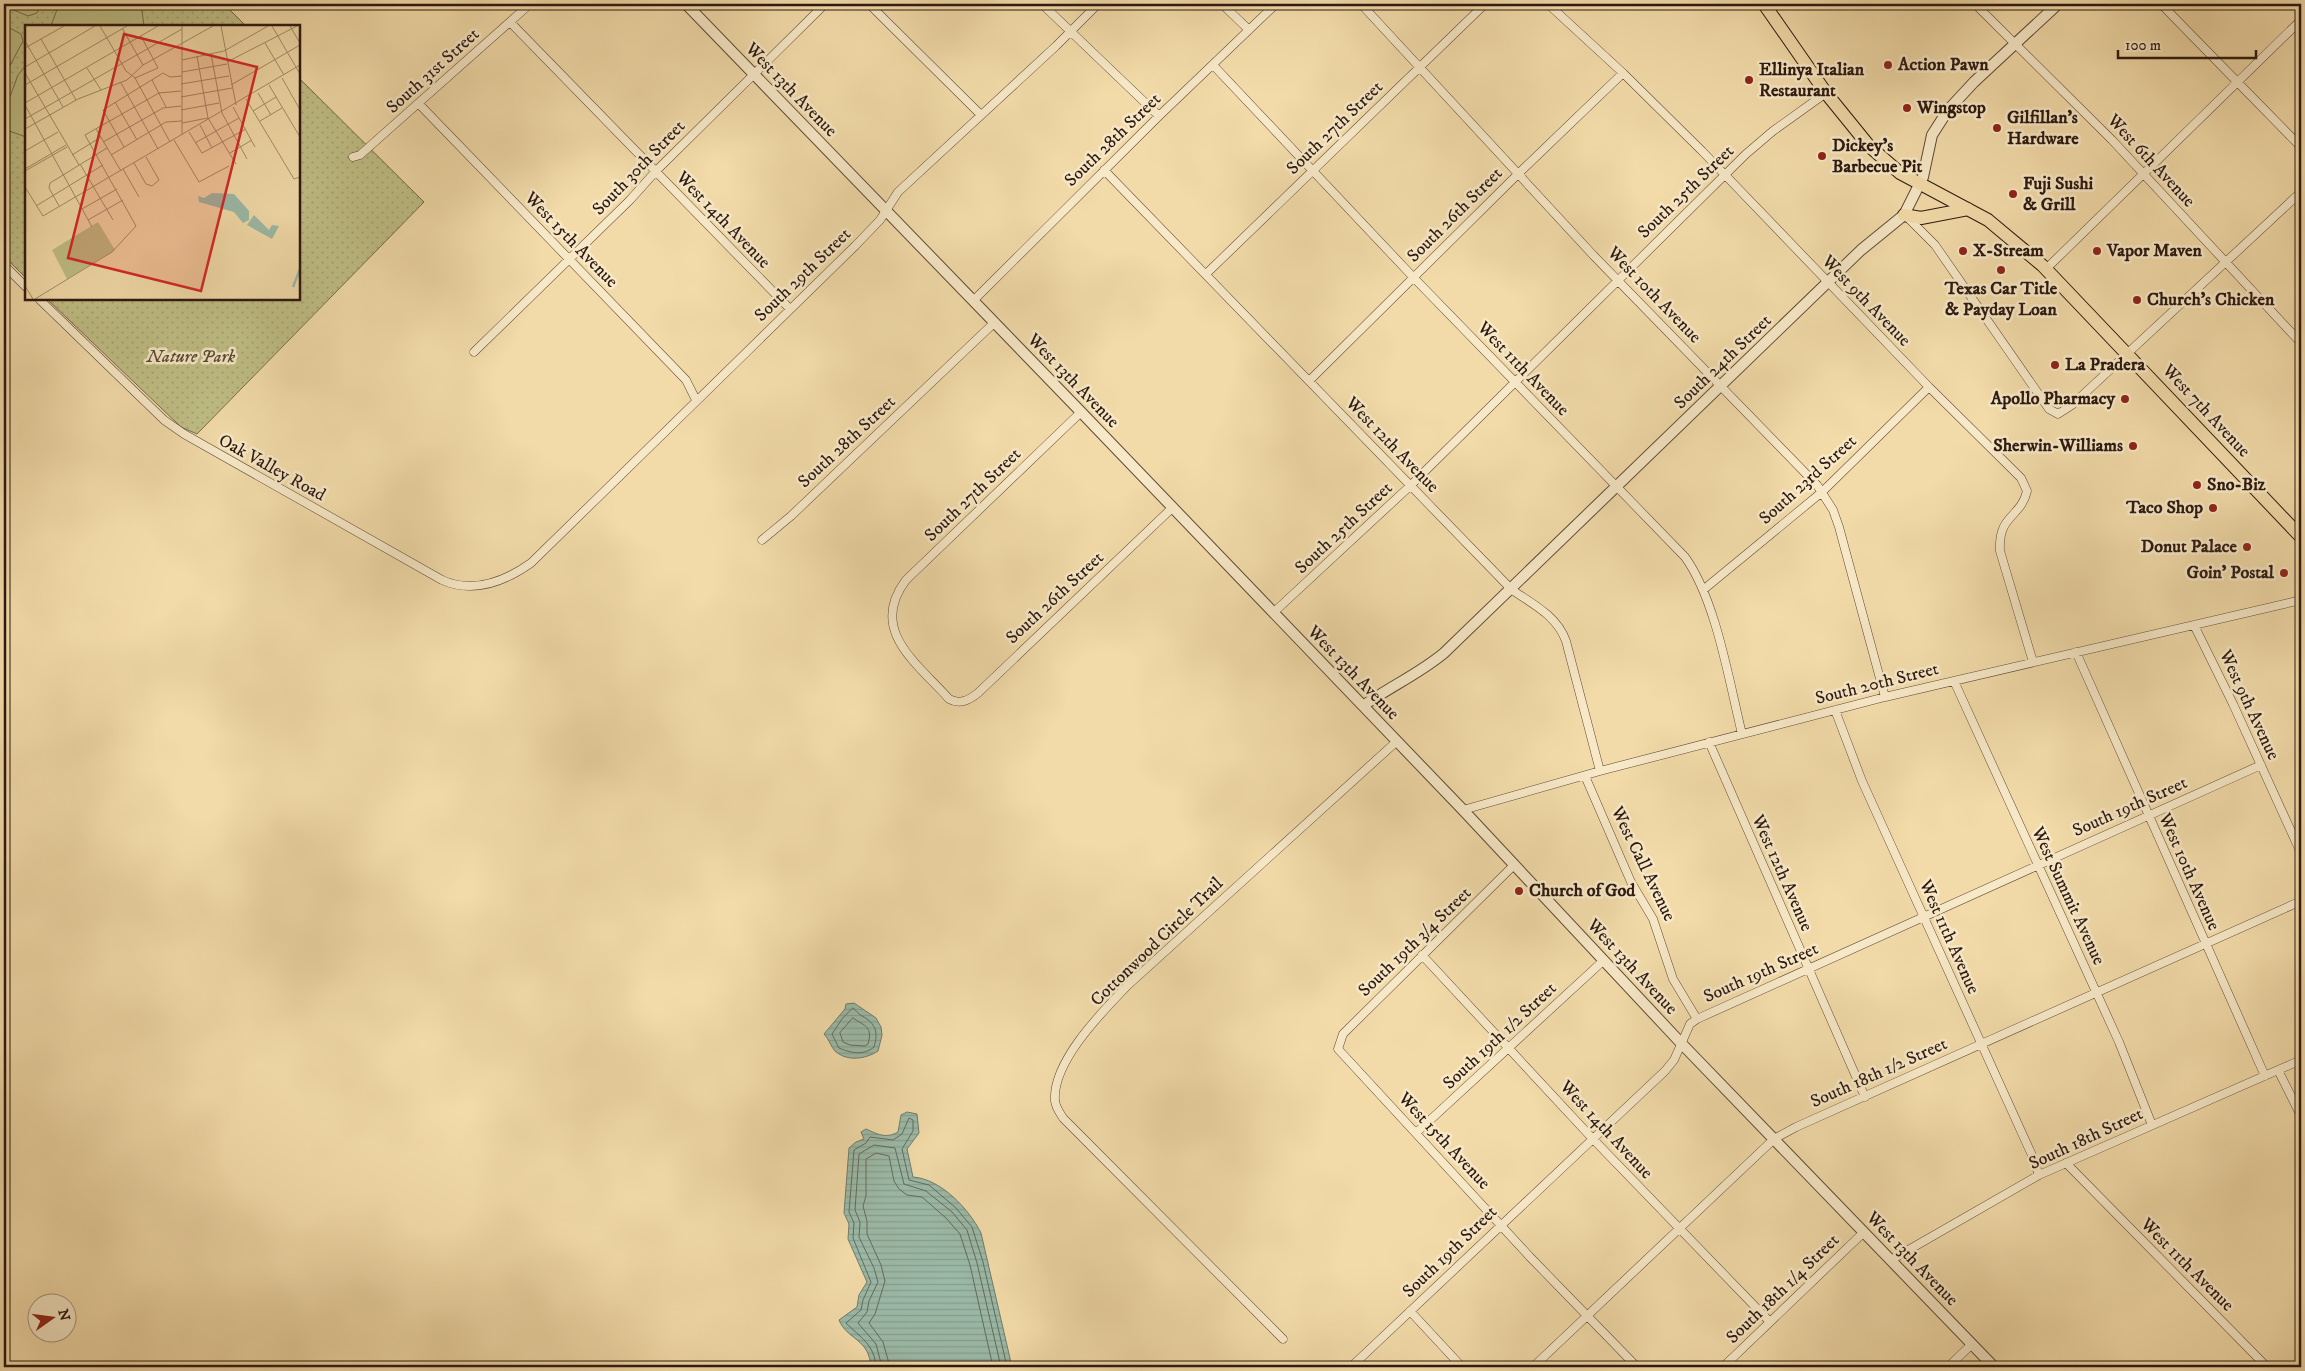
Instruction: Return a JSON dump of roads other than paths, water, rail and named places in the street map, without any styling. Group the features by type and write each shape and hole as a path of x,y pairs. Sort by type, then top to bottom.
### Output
{"main road":[{"name":"West 7th Avenue","path":"1764,4 1826,93 1869,146 1900,173 2004,230 2046,269 2301,537"},
{"path":"1904,215 1922,218 1968,209"}],"street":[{"name":"South 31st Street","path":"354,157 360,155 419,104 530,4"},
{"name":"West 13th Avenue","path":"686,4 974,300 1463,810 1680,1042 1994,1367"},
{"name":"South 30th Street","path":"474,352 630,200 656,171 824,4"},
{"path":"869,4 980,114"},
{"path":"1042,4 1159,116"},
{"name":"South 29th Street","path":"526,566 855,246 880,220 898,192 1098,4"},
{"path":"1222,4 1249,30"},
{"name":"South 28th Street","path":"974,300 1159,116 1276,4"},
{"name":"West 10th Avenue","path":"1361,4 1617,279 1822,492 1833,510 1885,697"},
{"name":"South 27th Street","path":"1206,274 1486,4"},
{"name":"West 9th Avenue","path":"1548,4 1624,73 2020,478 2027,491 2022,504 2004,523 1999,546 2033,662"},
{"name":"West 6th Avenue","path":"1975,4 2144,175 2301,343"},
{"name":"South 24th Street","path":"1363,706 1379,694 1426,668 1512,590 1616,486 1722,386 1861,250 1904,215 1920,184 1932,135 1939,121 1974,82 2058,4"},
{"path":"2161,4 2301,147"},
{"path":"2046,269 2301,20"},
{"name":"West 14th Avenue","path":"510,22 790,309"},
{"name":"West 11th Avenue","path":"1213,65 1414,278 1685,557 1696,572 1711,612 1742,734"},
{"name":"South 26th Street","path":"1309,381 1518,174 1624,73"},
{"name":"South 25th Street","path":"1273,613 1410,486 1724,175 1772,130 1826,93"},
{"name":"West 15th Avenue","path":"419,104 686,380 696,400"},
{"name":"West 12th Avenue","path":"1104,170 1512,590 1553,619 1562,630 1600,771"},
{"path":"1904,215 1935,245 2048,409 2058,414 2072,405 2126,352 2301,192"},
{"path":"4,265 25,286"},
{"name":"Oak Valley Road","path":"40,300 164,420 184,434 442,580 453,585 475,587 500,581 526,566"},
{"name":"South 28th Street","path":"762,540 790,516 995,322"},
{"name":"South 23rd Street","path":"1703,590 1822,492 1929,387"},
{"name":"South 27th Street","path":"954,702 949,699 898,644 891,620 898,590 906,580 1081,412"},
{"name":"South 26th Street","path":"954,702 962,702 978,693 1172,508"},
{"name":"South 20th Street","path":"1463,810 1600,771 1885,697 2301,600"},
{"name":"West 9th Avenue","path":"2194,625 2217,669 2301,854"},
{"name":"West 10th Avenue","path":"2076,652 2204,944 2265,1076"},
{"name":"West Summit Avenue","path":"1954,681 2096,993 2152,1125"},
{"name":"West 11th Avenue","path":"1835,710 1862,781 2039,1175"},
{"name":"Cottonwood Circle Trail","path":"1283,1339 1064,1118 1055,1101 1056,1087 1061,1070 1073,1051 1107,1007 1127,986 1396,742"},
{"name":"West 12th Avenue","path":"1709,742 1865,1097"},
{"name":"South 19th Street","path":"1351,1367 1664,1071 1674,1060 1680,1042 1690,1024 1697,1019 1923,915 2261,765"},
{"name":"West Call Avenue","path":"1585,776 1632,882 1653,919 1673,979 1697,1019"},
{"name":"South 19th 3/4 Street","path":"1339,1042 1343,1034 1514,865"},
{"name":"South 18th 1/2 Street","path":"1533,1367 1774,1139 1796,1127 2301,901"},
{"name":"West 14th Avenue","path":"1422,955 1592,1138 1770,1322"},
{"name":"South 19th 1/2 Street","path":"1416,1133 1604,960"},
{"name":"West 15th Avenue","path":"1339,1042 1340,1054 1416,1133 1500,1225 1637,1367"},
{"name":"South 18th Street","path":"1891,1260 2039,1175 2301,1060"},
{"path":"2278,1070 2301,1116"},
{"name":"West 11th Avenue","path":"2066,1163 2267,1367"},
{"name":"South 18th 1/4 Street","path":"1724,1367 1864,1232"},
{"path":"1410,1311 1462,1367"},
{"path":"1948,1367 1972,1344"}],"water":[{"path":"854,1003 876,1018 881,1027 882,1035 878,1051 868,1056 851,1058 835,1051 824,1034 845,1009 846,1004"},
{"path":"907,1112 917,1114 919,1133 907,1149 913,1177 934,1183 944,1189 962,1205 981,1233 1012,1367 871,1367 866,1350 847,1332 839,1320 857,1307 859,1295 867,1282 848,1239 849,1224 844,1213 849,1148 856,1142 864,1139 861,1132 866,1129 886,1135 898,1132 901,1115"}],"place":[{"name":"Action Pawn","path":"1888,65"},
{"name":"Ellinya Italian Restaurant","path":"1749,80"},
{"name":"Wingstop","path":"1907,108"},
{"name":"Gilfillan's Hardware","path":"1997,128"},
{"name":"Dickey's Barbecue Pit","path":"1822,156"},
{"name":"Fuji Sushi & Grill","path":"2013,194"},
{"name":"X-Stream","path":"1963,251"},
{"name":"Vapor Maven","path":"2097,251"},
{"name":"Texas Car Title & Payday Loan","path":"2001,270"},
{"name":"Church's Chicken","path":"2137,300"},
{"name":"La Pradera","path":"2055,365"},
{"name":"Apollo Pharmacy","path":"2125,399"},
{"name":"Sherwin-Williams","path":"2133,446"},
{"name":"Sno-Biz","path":"2197,485"},
{"name":"Taco Shop","path":"2213,508"},
{"name":"Donut Palace","path":"2247,547"},
{"name":"Goin' Postal","path":"2284,573"},
{"name":"Church of God","path":"1519,891"}],"park label":[{"name":"Nature Park","path":"191,357"}]}
